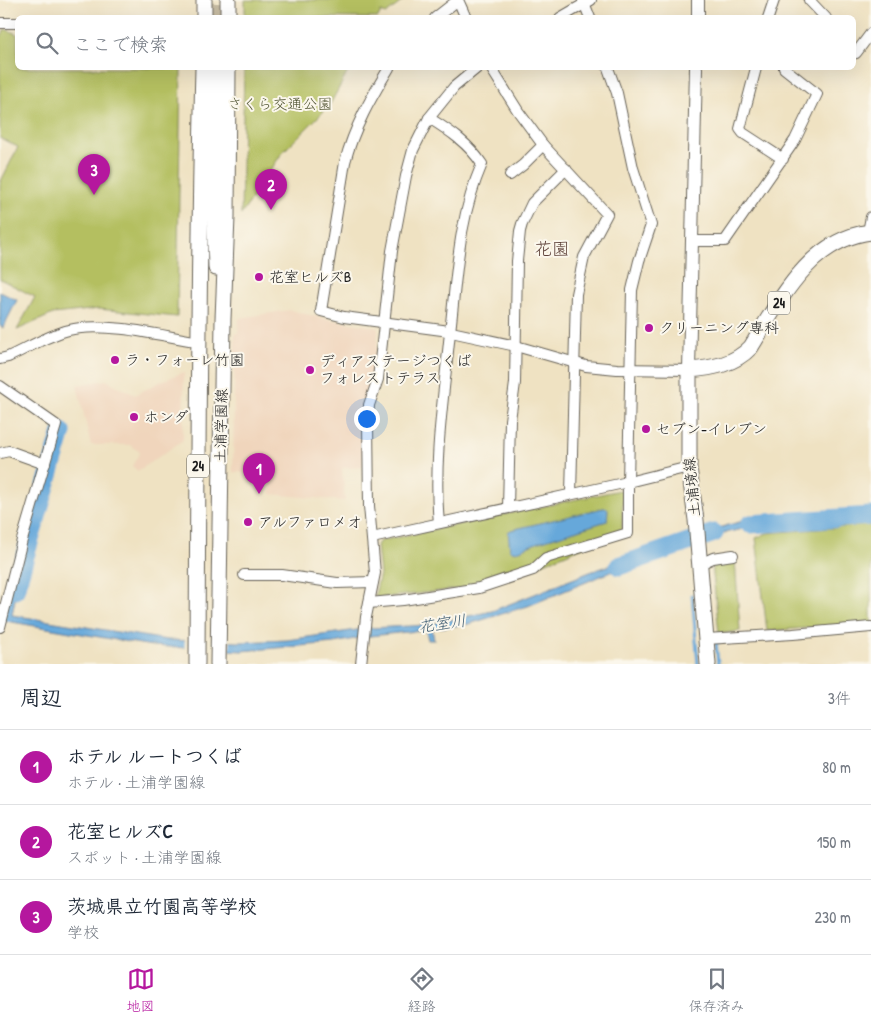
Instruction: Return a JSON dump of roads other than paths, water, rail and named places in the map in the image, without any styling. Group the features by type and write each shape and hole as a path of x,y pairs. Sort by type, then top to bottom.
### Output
{"main road":[{"path":"204,0 204,15"},
{"path":"228,0 228,15"},
{"name":"土浦学園線","path":"197,663 200,342 199,217 203,70"},
{"name":"24","path":"215,70 214,203 216,289 223,308"},
{"name":"土浦学園線","path":"218,663 228,70"},
{"name":"24","path":"200,304 206,288 214,203"},
{"name":"24","path":"688,370 718,367 745,353 751,347 791,285 807,265 821,252 870,227"},
{"name":"土浦境線","path":"688,370 689,468 696,520 708,664"}],"street":[{"path":"439,15 458,0 465,15"},
{"path":"698,0 698,15"},
{"path":"769,15 774,0"},
{"path":"809,0 823,15"},
{"path":"565,15 586,1 589,15"},
{"path":"0,23 15,23"},
{"path":"856,53 871,33"},
{"path":"388,70 359,120 345,162 321,311 450,332 516,346 574,363 601,368 688,370 696,70"},
{"path":"362,660 366,618 375,573 369,506 369,405 378,379 392,251 406,176 413,150 429,118 454,87 475,70"},
{"path":"492,70 518,111 543,144 607,214 587,250 579,275 576,294 572,494"},
{"path":"369,603 403,600 479,588 533,570 546,558 628,533 632,290 651,225 609,70"},
{"path":"755,70 740,129 743,133 782,159"},
{"path":"691,241 725,241 795,140 817,94 787,70"},
{"path":"429,118 455,134 473,151 482,164 469,195 463,220 440,425 439,523"},
{"path":"510,175 523,165 543,144"},
{"path":"508,508 510,420 515,383 517,261 522,224 532,203 566,169"},
{"path":"0,359 67,330 88,327 200,342"},
{"path":"0,386 56,425 22,540 0,627"},
{"path":"0,453 9,451 45,464"},
{"path":"372,538 689,468"},
{"path":"699,561 733,555"},
{"path":"244,575 282,575 337,583 373,582"},
{"path":"706,639 871,627"}],"water":[{"path":"0,292 17,300 3,328 0,326"},
{"path":"603,508 608,510 607,521 539,542 515,552 510,550 508,532 511,530"},
{"path":"775,517 775,525 691,539 528,606 469,624 432,629 434,640 428,640 426,630 370,636 334,643 242,651 152,646 0,620 12,591 16,594 12,615 167,640 241,642 287,640 371,628 427,625 492,611 590,572 728,525 747,520"}],"waterway":[{"path":"15,590 62,432"},
{"name":"花室川","path":"750,524 871,516"},
{"name":"花室川","path":"619,566 714,533"},
{"path":"692,595 698,664"},
{"path":"718,664 716,642 719,642"}],"tunnel":[{"path":"216,15 217,0"}],"place":[{"name":"茨城県立竹園高等学校","path":"94,195"},
{"name":"花室ヒルズC","path":"271,210"},
{"name":"花室ヒルズB","path":"259,277"},
{"name":"クリーニング専科","path":"649,328"},
{"name":"ラ・フォーレ竹園","path":"115,360"},
{"name":"ディアステージつくば フォレストテラス","path":"310,370"},
{"name":"ホンダ","path":"134,417"},
{"name":"セブン-イレブン","path":"646,429"},
{"name":"ホテル ルートつくば","path":"259,494"},
{"name":"アルファロメオ","path":"248,522"}],"district":[{"name":"花園","path":"552,249"}],"park label":[{"name":"さくら交通公園","path":"280,104"}]}
